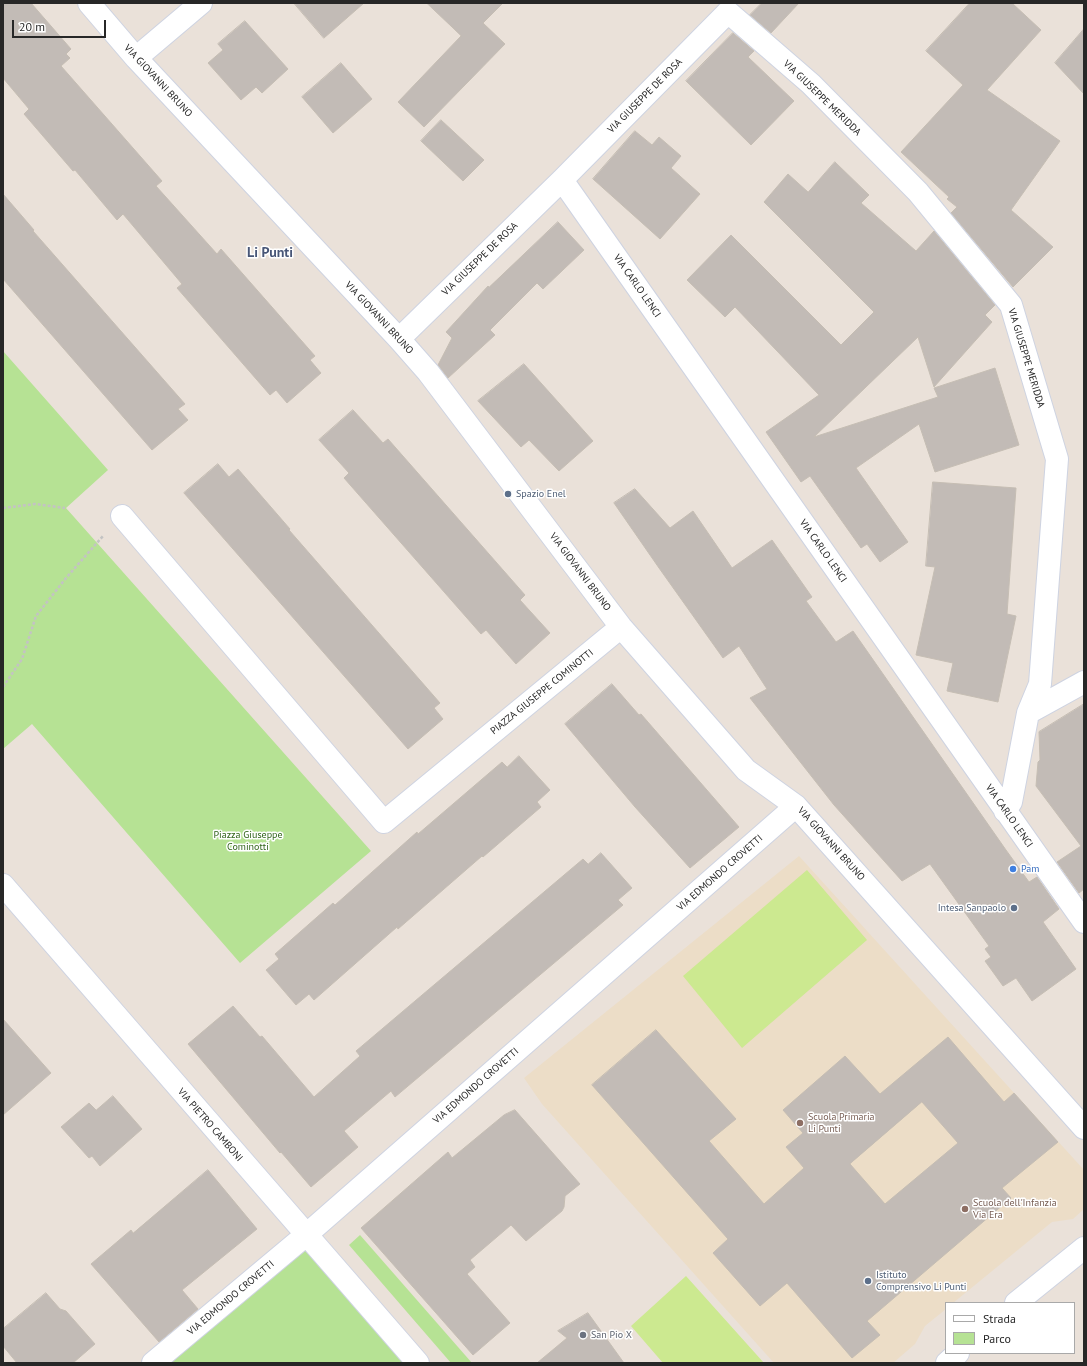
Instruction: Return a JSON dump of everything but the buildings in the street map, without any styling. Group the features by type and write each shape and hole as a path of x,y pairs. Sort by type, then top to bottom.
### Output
{"street":[{"name":"VIA GIOVANNI BRUNO","path":"89,3 136,58 399,338 428,372 621,627 746,770 796,806 1084,1128"},
{"path":"136,58 201,3"},
{"name":"VIA GIUSEPPE DE ROSA","path":"399,338 562,180 728,12"},
{"name":"VIA GIUSEPPE MERIDDA","path":"728,12 810,84 918,192 1011,305 1057,459 1040,684 1028,713 1011,802 1005,811"},
{"name":"VIA CARLO LENCI","path":"562,180 1084,922"},
{"name":"PIAZZA GIUSEPPE COMINOTTI","path":"122,516 384,822 621,627"},
{"path":"1028,713 1084,682"},
{"name":"VIA EDMONDO CROVETTI","path":"153,1363 306,1235 796,806"},
{"name":"VIA PIETRO CAMBONI","path":"3,885 418,1363"},
{"path":"1017,1302 1084,1248"},
{"path":"947,1363 957,1354"}],"path":[{"path":"3,508 35,504 66,508"},
{"path":"3,687 22,658 36,616 66,578 122,516"}],"shaded area":[{"name":"Scuola Primaria Li Punti","path":"799,856 1084,1170 1084,1209 1073,1219 1052,1222 954,1302 945,1302 945,1310 925,1326 915,1344 893,1363 774,1363 542,1104 524,1078"}],"green space":[{"name":"Piazza Giuseppe Cominotti","path":"3,351 108,470 66,508 371,851 240,963 32,724 3,749"},
{"path":"807,870 867,940 742,1048 683,976"},
{"path":"306,1235 418,1363 153,1363"},
{"path":"360,1235 472,1363 451,1363 349,1245"},
{"path":"686,1276 764,1363 663,1363 631,1326"}],"place":[{"name":"Spazio Enel","path":"508,494"},
{"name":"Pam","path":"1013,869"},
{"name":"Intesa Sanpaolo","path":"1014,908"},
{"name":"Scuola Primaria Li Punti","path":"800,1123"},
{"name":"Scuola dell'Infanzia Via Era","path":"965,1209"},
{"name":"Istituto Comprensivo Li Punti","path":"868,1281"},
{"name":"San Pio X","path":"583,1335"}],"district":[{"name":"Li Punti","path":"270,253"}]}
